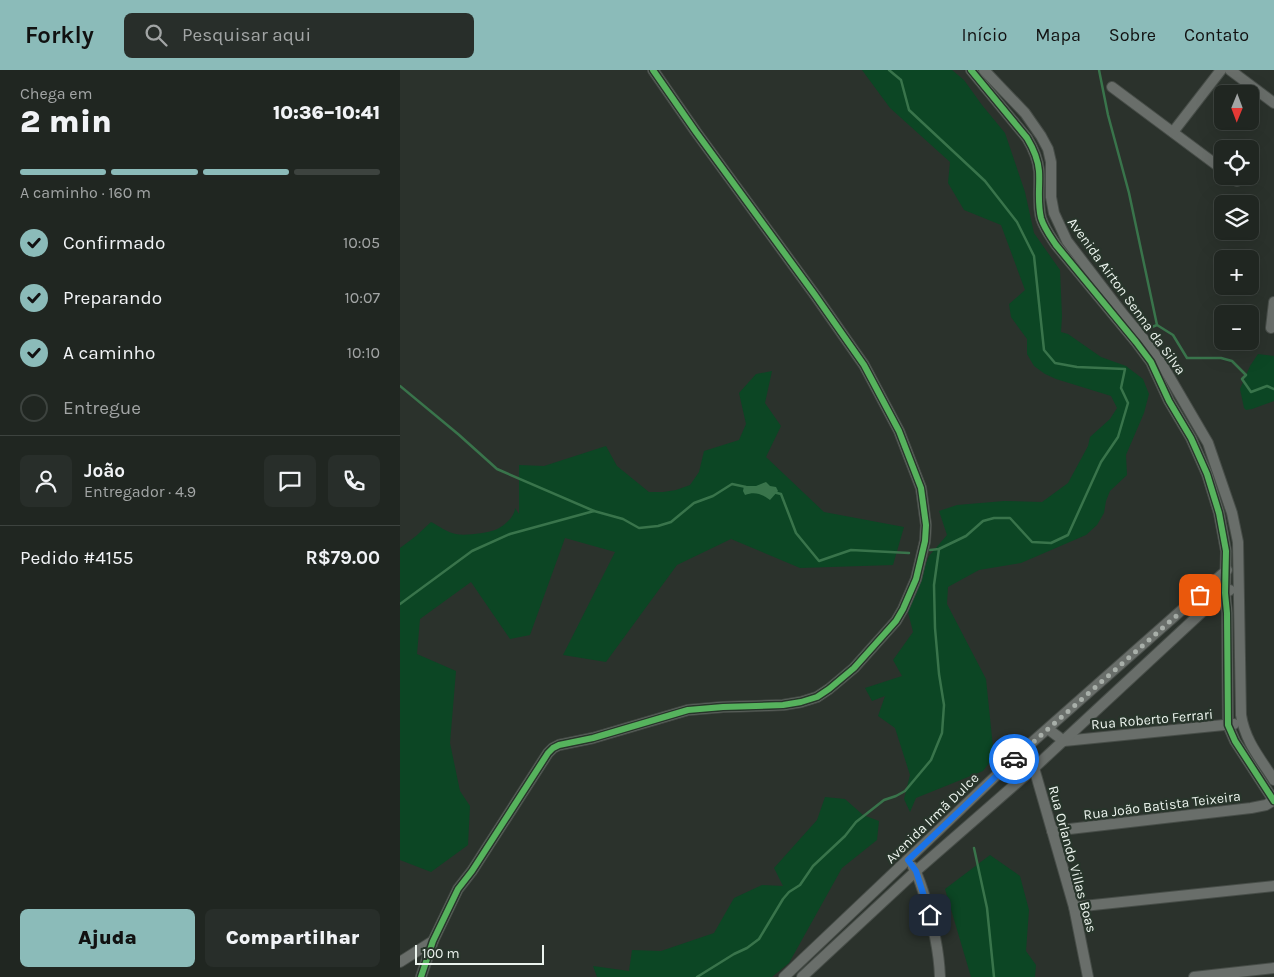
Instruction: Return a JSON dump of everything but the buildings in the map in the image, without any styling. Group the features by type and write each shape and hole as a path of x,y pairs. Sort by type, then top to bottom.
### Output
{"street":[{"path":"421,977 434,940 458,889 472,871 553,748 688,710 723,706 782,705 817,697 829,690 854,668 896,621 910,593 921,562 926,525 922,488 899,431 864,365 653,70"},
{"name":"Avenida Airton Senna da Silva","path":"971,70 1027,138 1032,148 1039,170 1039,206 1046,230 1061,252 1151,362 1169,401 1191,438 1207,474 1226,551 1228,725 1235,741 1274,800"},
{"name":"Avenida Airton Senna da Silva","path":"984,70 1025,114 1042,136 1051,162 1054,214 1070,244 1122,314 1146,342 1208,443 1222,480 1238,542 1237,566 1242,723 1246,737 1274,780"},
{"path":"1173,132 1221,70"},
{"path":"1230,70 1274,103"},
{"path":"1112,87 1214,163"},
{"path":"1061,252 1070,244"},
{"path":"1271,328 1274,302"},
{"path":"1169,401 1180,395"},
{"name":"Avenida Irmã Dulce","path":"784,977 1021,752 1226,571 1237,566"},
{"name":"Avenida Irmã Dulce","path":"802,977 916,871 1064,741 1202,612 1225,593 1238,586"},
{"name":"Rua Roberto Ferrari","path":"1064,741 1242,723"},
{"path":"1048,729 1064,741"},
{"name":"Rua Orlando Villas Boas","path":"1021,752 1034,768 1074,907 1088,977"},
{"name":"Rua João Batista Teixeira","path":"1052,831 1251,808 1266,805 1274,800"},
{"path":"908,860 916,871 930,915 938,952 939,976"},
{"path":"1074,907 1274,886"},
{"path":"402,957 434,940"},
{"path":"1194,977 1274,968"}],"shaded area":[{"path":"862,70 952,70 964,80 1005,133 1025,192 1034,233 1060,270 1061,332 1068,334 1101,357 1126,366 1143,379 1149,394 1144,413 1126,455 1127,475 1110,491 1104,513 1097,525 1086,535 1021,563 979,570 948,587 947,604 986,679 994,757 983,771 916,798 910,812 904,799 910,775 895,728 878,716 885,696 872,701 865,688 902,676 893,660 913,632 907,608 929,556 947,535 939,511 957,505 1004,501 1042,502 1068,483 1088,446 1090,437 1110,419 1117,408 1111,396 1056,379 1034,366 1027,354 1027,339 1011,317 1009,304 1025,290 1001,225 964,210 948,183 950,162 890,108"},
{"path":"1258,354 1274,356 1274,401 1246,410 1240,389 1250,366"},
{"path":"772,371 765,403 781,426 766,457 824,512 904,527 893,565 800,568 731,539 677,565 606,662 563,655 615,552 565,538 530,635 510,639 471,582 420,619 417,654 456,671 450,743 460,791 470,806 468,845 431,872 400,860 400,548 431,522 460,535 498,529 511,518 515,508 519,514 519,465 544,466 606,446 617,466 649,492 676,490 690,485 699,472 704,451 739,440 746,424 739,393 756,374"},
{"path":"766,482 770,486 776,487 778,491 770,500 758,494 745,495 743,491 744,486 756,486"},
{"path":"825,797 845,799 863,815 879,821 877,840 842,868 789,963 772,977 597,977 593,966 629,971 632,950 661,951 714,933 734,898 762,885 783,886 774,868 817,820"},
{"path":"990,855 1020,876 1029,910 1026,951 1036,965 1035,977 971,977 945,889"}],"waterway":[{"path":"889,70 901,80 909,110 985,181 1017,222 1034,256 1044,350 1055,363 1077,367 1125,369 1121,388 1128,403 1118,437 1101,462 1068,535 1051,543 1032,542 1010,518 994,518 983,521 966,536 939,549 930,550"},
{"path":"1099,70 1108,115 1129,193 1157,325"},
{"path":"1152,327 1157,325 1173,335 1187,358 1221,358 1232,361 1246,375 1242,379 1251,392 1267,386 1274,389"},
{"path":"400,386 497,469 594,511"},
{"path":"400,604 472,551 510,534 594,511 623,519 639,528 658,526 671,522 694,503 713,496 732,484 746,487"},
{"path":"773,492 781,494 796,533 819,561 851,550 909,553"},
{"path":"697,977 759,939 783,899 789,892 800,885 813,866 845,836 856,822 884,800 905,791 931,760 942,733 944,705 935,628 934,585 939,549"},
{"path":"974,848 987,908 994,977"}],"cycle path":[{"path":"421,977 433,941 458,889 472,871 553,748 688,710 783,705 817,697 854,668 896,621 916,579 925,541 926,525 921,488 899,431 864,365 653,70"},
{"path":"971,70 1027,138 1033,150 1038,162 1040,212 1047,232 1151,362 1169,401 1191,438 1207,474 1219,513 1226,551 1228,725 1235,741 1274,801"}],"way so far":[{"path":"1014,759 1200,595"}],"route":[{"path":"930,915 916,871 908,860 1014,759"}]}
